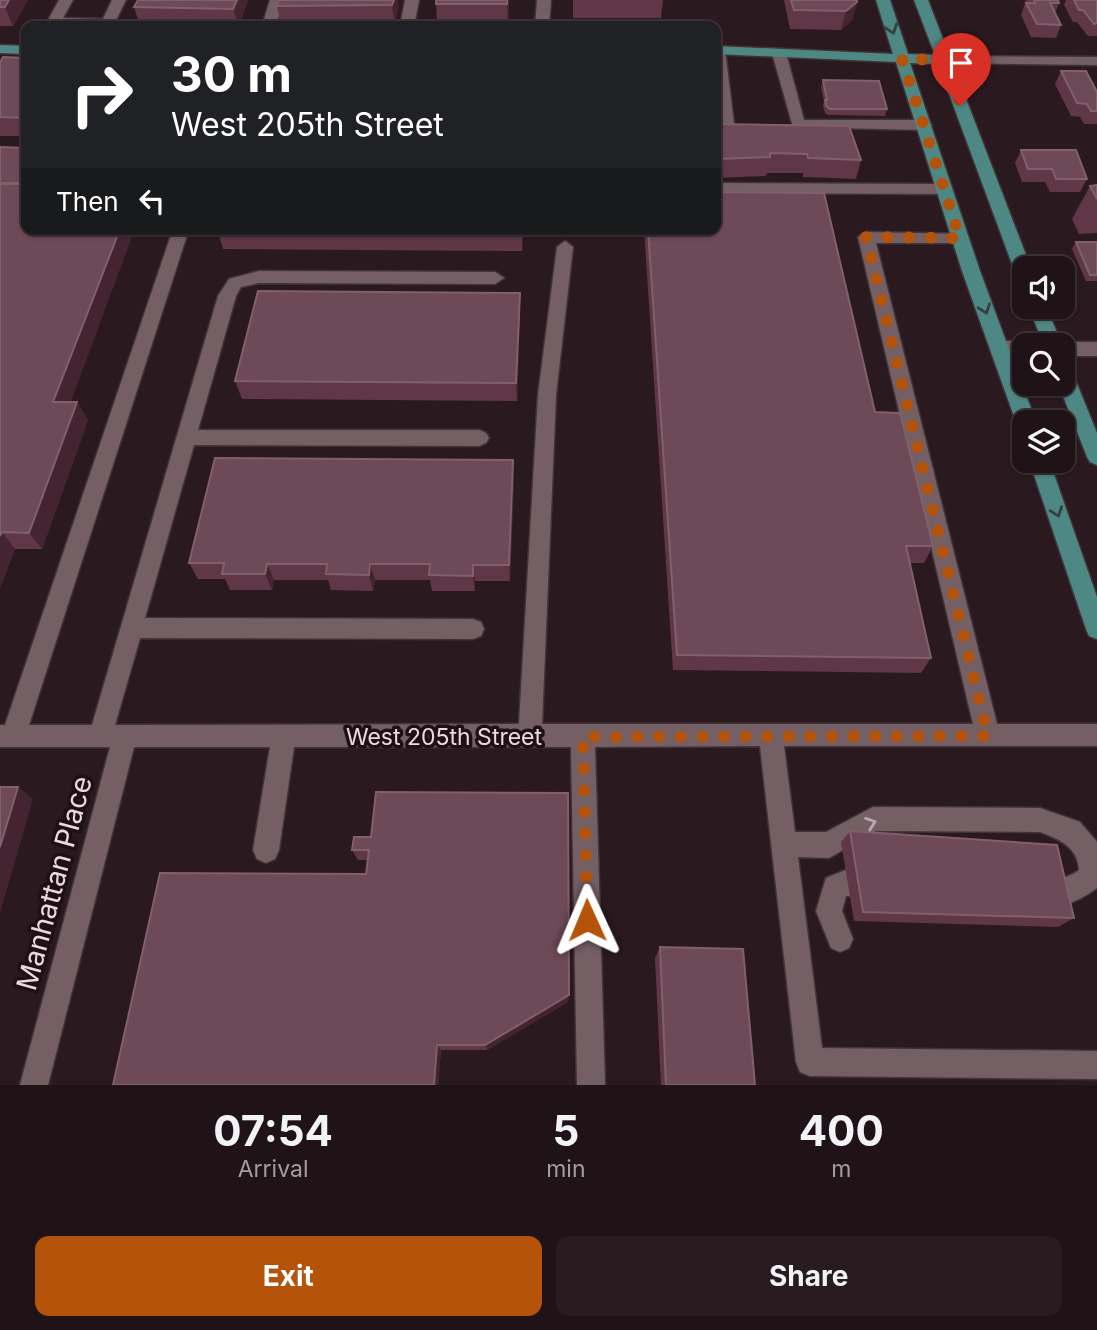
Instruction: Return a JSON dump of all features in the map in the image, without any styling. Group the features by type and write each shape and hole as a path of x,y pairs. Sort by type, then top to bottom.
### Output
{"main road":[{"path":"883,0 960,238 1022,410"},
{"path":"921,0 1018,256"},
{"path":"0,49 21,50"},
{"path":"721,50 945,60"},
{"path":"1073,396 1097,457"},
{"path":"1043,473 1097,629"}],"street":[{"path":"55,21 66,0"},
{"path":"109,21 119,0"},
{"path":"271,21 277,0"},
{"path":"408,21 412,0"},
{"path":"542,21 544,0"},
{"path":"779,53 798,124 924,125"},
{"path":"945,60 1097,61"},
{"path":"721,80 727,124"},
{"path":"721,188 945,189"},
{"path":"7,736 179,235"},
{"path":"960,238 866,237 988,736"},
{"path":"530,736 547,395 565,247"},
{"name":"Manhattan Place","path":"34,1085 113,737 131,628 227,296 235,283 259,277 495,278"},
{"path":"1000,348 1012,348"},
{"path":"1075,349 1097,349"},
{"path":"186,437 479,438"},
{"path":"131,628 472,629"},
{"name":"West 205th Street","path":"7,736 1097,735"},
{"path":"771,736 810,1062 1097,1065"},
{"path":"266,850 284,737"},
{"path":"583,737 591,1085"},
{"path":"784,844 829,845 873,819 1040,820 1071,831 1091,855 1092,876 1071,892 1024,891"},
{"path":"840,939 829,911 835,887 848,882 902,885"}],"building":[{"path":"0,0 9,0 5,7 0,7"},
{"path":"138,0 237,0 233,9 134,7"},
{"path":"279,0 394,0 392,5 277,6"},
{"path":"436,0 507,0 507,4 436,4"},
{"path":"791,0 857,2 846,11 794,10"},
{"path":"1034,0 1058,0 1059,3 1050,3 1061,25 1037,24 1026,3 1035,3"},
{"path":"1074,0 1097,0 1097,23 1094,24 1083,10 1079,10"},
{"path":"3,57 21,58 21,118 0,117 0,63"},
{"path":"1061,71 1086,71 1097,92 1097,111 1091,111 1087,104 1077,103"},
{"path":"823,80 879,81 887,109 830,109 826,106"},
{"path":"721,124 849,126 861,160 808,158 807,154 770,153 770,157 721,159"},
{"path":"0,147 21,148 21,183 0,183"},
{"path":"1021,150 1076,150 1087,179 1056,179 1052,169 1028,169"},
{"path":"0,184 21,184 21,235 118,235 53,402 77,402 29,533 2,532 0,536"},
{"path":"1097,185 1097,199 1090,186"},
{"path":"721,192 824,193 875,412 900,413 933,546 906,546 931,658 677,655 648,235 721,235"},
{"path":"1076,242 1097,242 1097,275 1090,275"},
{"path":"258,291 520,293 516,383 235,381"},
{"path":"215,458 513,460 509,565 473,565 473,576 429,575 430,564 370,564 369,575 326,574 327,564 267,564 265,574 222,574 224,563 189,563"},
{"path":"0,787 18,787 0,847"},
{"path":"376,792 568,793 569,995 485,1045 437,1045 434,1085 113,1085 160,873 366,874 369,850 352,850 354,837 371,837"},
{"path":"850,831 1057,845 1074,918 863,912"},
{"path":"660,947 743,949 755,1085 666,1085"}],"route":[{"path":"587,920 583,737 988,736 866,237 960,238 902,59 945,60 961,105"}]}
